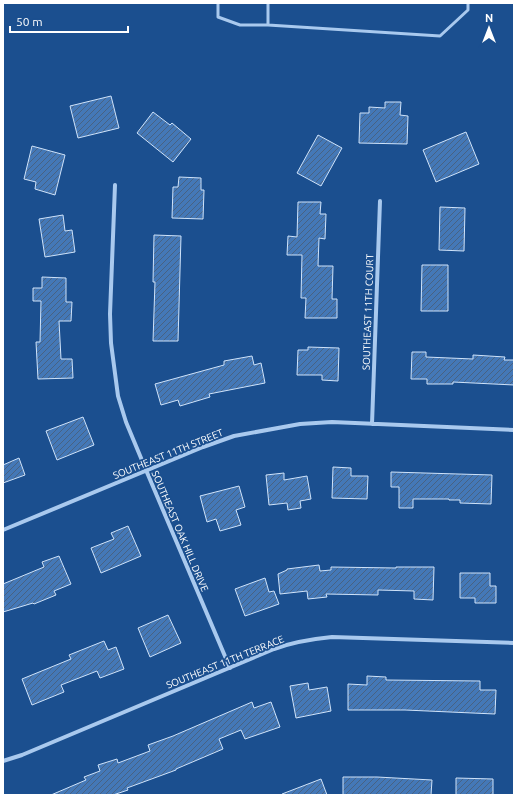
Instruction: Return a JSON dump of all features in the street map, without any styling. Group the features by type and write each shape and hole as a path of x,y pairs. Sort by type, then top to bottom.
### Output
{"street":[{"name":"SOUTHEAST OAK HILL DRIVE","path":"115,185 110,314 111,343 118,396 126,422 230,668"},
{"name":"SOUTHEAST 11TH COURT","path":"372,424 380,201"},
{"name":"SOUTHEAST 11TH STREET","path":"3,530 203,447 234,436 268,429 300,424 332,422 514,430"},
{"name":"SOUTHEAST 11TH TERRACE","path":"3,761 22,755 274,649 293,643 332,637 514,643"}],"lane":[{"path":"218,3 218,17 240,25 268,25 440,36 468,10 468,3"},
{"path":"268,3 268,25"}],"building":[{"path":"111,96 119,128 78,138 70,106"},
{"path":"385,102 401,102 400,115 408,116 407,144 359,143 360,113 369,113 369,107 385,108"},
{"path":"153,112 170,125 172,123 191,139 173,162 137,133"},
{"path":"466,132 479,164 436,182 423,150"},
{"path":"318,135 342,148 321,186 297,173"},
{"path":"32,146 65,155 55,195 35,189 36,182 24,179"},
{"path":"179,177 201,178 201,190 204,190 203,219 172,218 173,187 178,187"},
{"path":"298,202 321,202 320,214 326,214 325,239 319,238 318,266 333,266 332,299 337,299 337,318 305,318 306,298 301,298 302,255 287,255 288,236 297,237"},
{"path":"440,207 465,208 464,251 439,250"},
{"path":"63,215 65,231 72,230 75,252 45,257 39,219"},
{"path":"154,235 181,236 178,341 153,341 155,282 153,282"},
{"path":"422,265 448,265 448,311 421,311"},
{"path":"42,277 66,278 66,302 72,302 71,321 59,321 61,359 72,359 73,378 38,379 36,342 40,342 41,301 33,301 33,288 42,288"},
{"path":"308,347 339,348 338,381 322,380 322,375 297,375 298,350 308,350"},
{"path":"412,352 426,352 426,357 473,359 473,355 505,357 504,360 514,360 514,385 453,382 453,384 427,384 427,379 411,379"},
{"path":"252,356 254,365 261,363 265,383 209,394 210,397 180,406 178,400 161,405 155,384 224,365 224,361"},
{"path":"83,417 94,445 57,460 46,431"},
{"path":"19,458 25,475 3,483 3,465"},
{"path":"333,467 351,468 351,476 368,476 367,499 332,498"},
{"path":"391,472 492,475 491,504 460,503 460,500 449,499 413,499 413,508 399,508 399,487 391,487"},
{"path":"284,473 284,480 307,476 311,499 300,501 301,508 288,510 287,503 269,505 266,475"},
{"path":"239,486 245,507 236,510 241,525 220,531 216,519 207,522 200,496"},
{"path":"128,526 141,556 101,573 91,548 114,539 111,533"},
{"path":"59,556 71,584 54,591 56,595 34,604 33,603 3,612 3,584 44,567 42,562"},
{"path":"319,565 320,571 331,570 331,567 434,567 433,600 414,599 414,591 378,590 378,595 326,594 327,597 308,599 307,591 280,594 278,574 287,569"},
{"path":"460,573 490,573 490,586 496,586 496,603 475,603 475,598 460,598"},
{"path":"265,578 269,592 274,591 279,604 245,616 235,589"},
{"path":"168,615 181,643 150,657 138,628"},
{"path":"104,641 108,650 116,647 124,669 100,678 97,671 61,685 64,692 32,705 22,679 71,659 69,655"},
{"path":"367,676 386,677 386,680 480,681 480,690 496,690 495,714 405,710 348,710 348,684 367,685"},
{"path":"308,683 309,690 327,687 331,711 296,718 290,686"},
{"path":"252,702 254,708 271,702 280,727 245,739 241,730 219,739 223,749 176,770 127,788 128,790 113,795 51,795 86,780 84,777 100,771 98,765 117,759 118,763 150,751 148,745 173,736"},
{"path":"343,777 432,780 431,795 343,795"},
{"path":"456,778 493,779 493,795 456,795"},
{"path":"321,779 327,795 282,795 282,794"}]}
